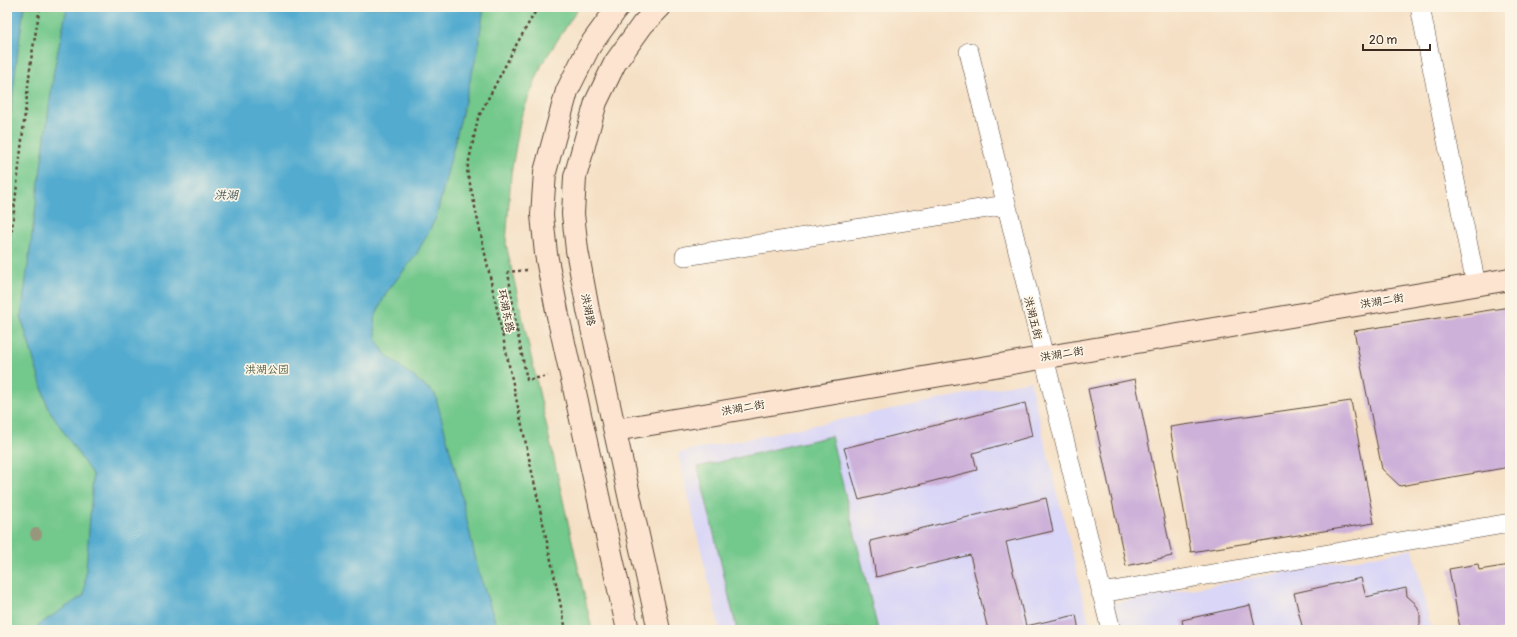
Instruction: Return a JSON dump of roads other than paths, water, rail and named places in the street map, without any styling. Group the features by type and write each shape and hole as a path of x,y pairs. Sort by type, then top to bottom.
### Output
{"street":[{"path":"618,7 589,47 566,91 545,172 542,215 546,254 558,316 628,630"},
{"name":"洪湖路","path":"659,630 588,310 576,250 573,214 575,177 596,102 615,63 643,24 660,7"},
{"path":"1420,7 1476,285"},
{"name":"洪湖五街","path":"969,52 1111,630"},
{"path":"685,256 1006,205"},
{"name":"洪湖二街","path":"614,430 1510,279"},
{"path":"1101,592 1510,523"}],"water":[{"path":"7,7 24,7 7,149"},
{"name":"洪湖","path":"67,7 484,7 477,53 436,218 416,255 386,293 374,319 377,341 386,355 435,394 459,484 478,570 498,630 34,630 40,624 84,595 93,476 48,408 21,317 54,70"}],"park label":[{"name":"洪湖公园","path":"267,369"}]}
